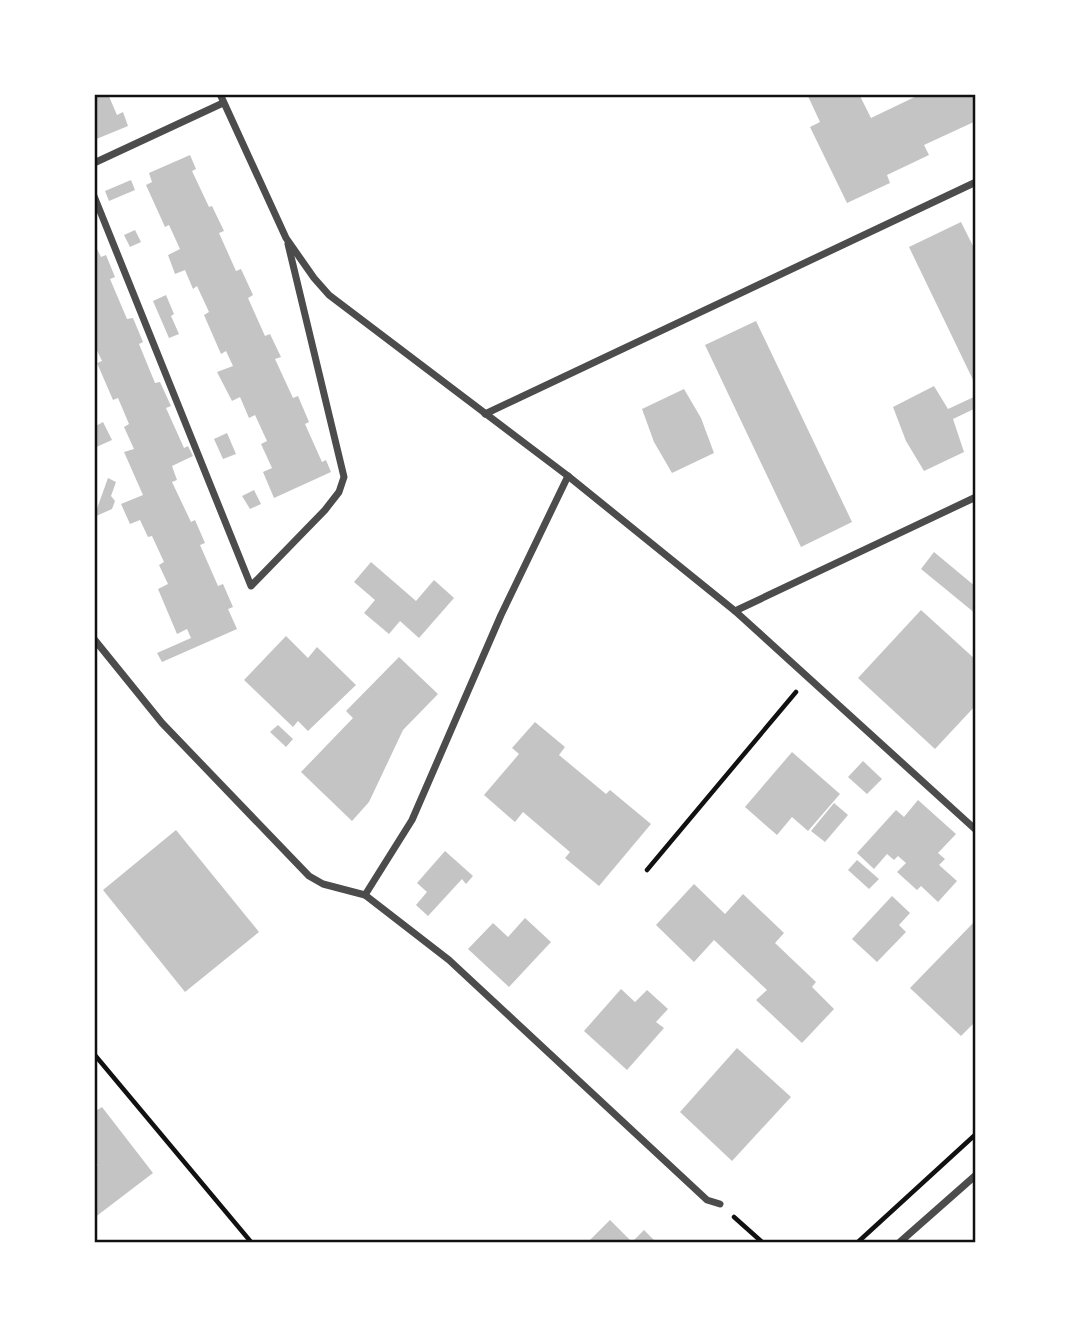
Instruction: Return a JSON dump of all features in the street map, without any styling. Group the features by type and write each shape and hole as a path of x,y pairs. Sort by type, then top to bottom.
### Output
{"street":[{"path":"94,163 222,99 286,238 329,296 568,476 735,611 975,830"},
{"path":"485,414 975,182"},
{"path":"94,196 251,586 325,510 339,492 344,477 286,238"},
{"path":"365,895 412,820 501,615 568,476"},
{"path":"735,611 975,497"},
{"path":"94,639 162,723 309,876 323,884 365,895 449,960 707,1200 720,1204"},
{"path":"900,1242 973,1180"}],"path":[{"path":"647,870 807,678"},
{"path":"94,1054 251,1242"},
{"path":"858,1242 975,1134"},
{"path":"720,1204 762,1242"}],"building":[{"path":"94,94 108,94 117,115 123,112 128,126 94,140"},
{"path":"807,94 859,94 871,118 921,94 976,94 976,121 924,145 929,155 887,175 890,183 847,203 810,127 820,122"},
{"path":"190,155 196,169 192,171 224,231 219,233 236,271 241,269 253,295 248,298 265,336 270,334 281,357 275,359 293,398 298,396 309,422 305,424 322,462 326,460 331,472 274,498 263,472 272,468 261,444 267,441 255,415 249,418 240,397 232,401 217,372 233,366 226,351 221,354 204,315 209,312 197,286 193,289 185,270 175,274 168,255 180,249 169,225 165,227 146,185 152,182 149,173"},
{"path":"131,180 135,190 109,201 105,191"},
{"path":"961,222 976,252 976,386 909,247"},
{"path":"135,230 141,242 130,247 124,235"},
{"path":"94,243 101,257 106,255 115,277 110,279 127,319 133,318 143,342 139,344 155,383 160,382 171,406 166,408 184,448 188,446 193,456 172,466 177,480 172,482 191,522 195,520 205,543 200,545 218,586 223,584 233,607 228,609 237,629 162,662 157,653 191,638 187,629 177,634 158,589 168,584 159,565 164,562 152,536 148,537 140,520 130,524 121,504 143,495 124,452 134,449 124,427 129,424 118,398 113,400 97,363 102,361 94,344"},
{"path":"166,295 179,334 169,338 153,301"},
{"path":"756,321 852,522 801,547 705,345"},
{"path":"934,386 948,409 976,396 976,408 953,419 964,452 924,471 906,441 893,407"},
{"path":"684,389 701,418 714,453 672,473 654,442 642,409"},
{"path":"103,422 112,440 94,448 94,427"},
{"path":"227,433 236,454 223,459 214,439"},
{"path":"108,478 116,482 111,496 115,501 112,509 94,517"},
{"path":"254,490 261,504 250,509 242,496"},
{"path":"934,552 976,587 976,614 921,569"},
{"path":"371,562 416,601 434,580 454,598 419,638 400,621 389,634 364,613 375,600 354,582"},
{"path":"921,610 976,660 976,705 935,749 858,678"},
{"path":"286,636 308,658 317,647 356,685 308,731 298,721 293,727 244,680"},
{"path":"399,657 438,694 403,730 369,802 352,821 301,772 353,718 346,711"},
{"path":"535,722 565,747 559,755 606,794 610,790 651,824 599,886 565,858 570,852 523,812 515,822 484,795 519,754 512,748"},
{"path":"278,725 293,739 286,747 270,732"},
{"path":"792,752 840,794 808,831 792,817 777,835 745,807"},
{"path":"863,761 882,779 867,794 848,777"},
{"path":"918,800 956,834 938,853 945,859 939,865 957,881 938,902 921,886 917,890 897,872 906,863 898,856 894,860 887,854 874,869 857,853 896,810 904,817"},
{"path":"834,803 848,815 825,842 811,831"},
{"path":"176,830 259,932 185,992 103,890"},
{"path":"445,851 473,876 466,884 462,879 428,916 416,905 427,892 417,883"},
{"path":"857,860 879,879 869,889 848,870"},
{"path":"694,884 725,914 743,894 784,933 775,943 816,982 812,987 834,1009 802,1043 756,1000 767,990 714,940 694,962 656,925"},
{"path":"892,896 910,913 899,925 906,932 877,962 852,939"},
{"path":"525,918 551,942 509,987 468,949 493,923 508,937"},
{"path":"976,920 976,1021 961,1036 910,988"},
{"path":"621,989 635,1002 647,990 668,1009 656,1022 664,1028 627,1070 584,1031"},
{"path":"737,1048 791,1097 732,1161 680,1112"},
{"path":"102,1107 153,1173 94,1218 94,1167 98,1165 94,1160 94,1112"},
{"path":"610,1220 632,1242 588,1242"},
{"path":"644,1230 656,1242 632,1242"}]}
